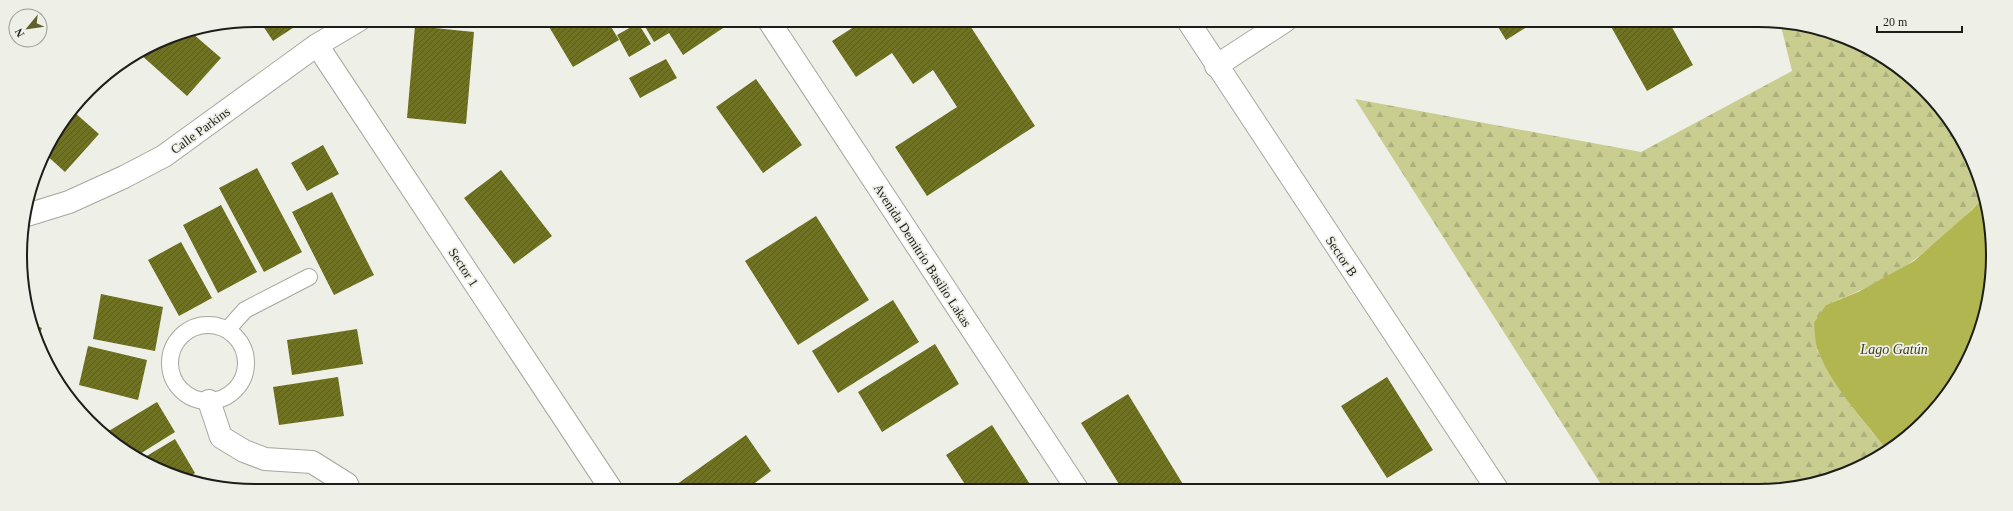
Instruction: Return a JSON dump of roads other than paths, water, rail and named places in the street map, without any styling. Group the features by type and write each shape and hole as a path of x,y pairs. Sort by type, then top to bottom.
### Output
{"street":[{"name":"Calle Parkins","path":"31,214 70,202 124,177 164,156 317,45 347,27"},
{"name":"Avenida Demitrio Basilio Lakas","path":"773,27 1074,484"},
{"name":"Sector B","path":"1192,27 1216,66 1494,484"},
{"path":"1216,66 1276,27"},
{"name":"Sector 1","path":"317,45 608,484"},
{"path":"209,401 221,437 244,451 265,459 312,462 347,484"}],"lane":[{"path":"227,330 245,310 309,277"},
{"path":"204,325 216,326 227,330 237,338 243,348 246,361 246,373 241,384 232,393 222,399 209,401 197,400 185,394 177,384 171,372 171,359 174,347 181,337 191,329 204,325"}],"water":[{"name":"Lago Gatún","path":"1980,202 1986,241 1986,270 1982,300 1969,343 1955,370 1939,395 1919,417 1897,437 1883,446 1840,390 1824,365 1818,351 1814,323 1826,305 1858,292 1914,261"}]}
